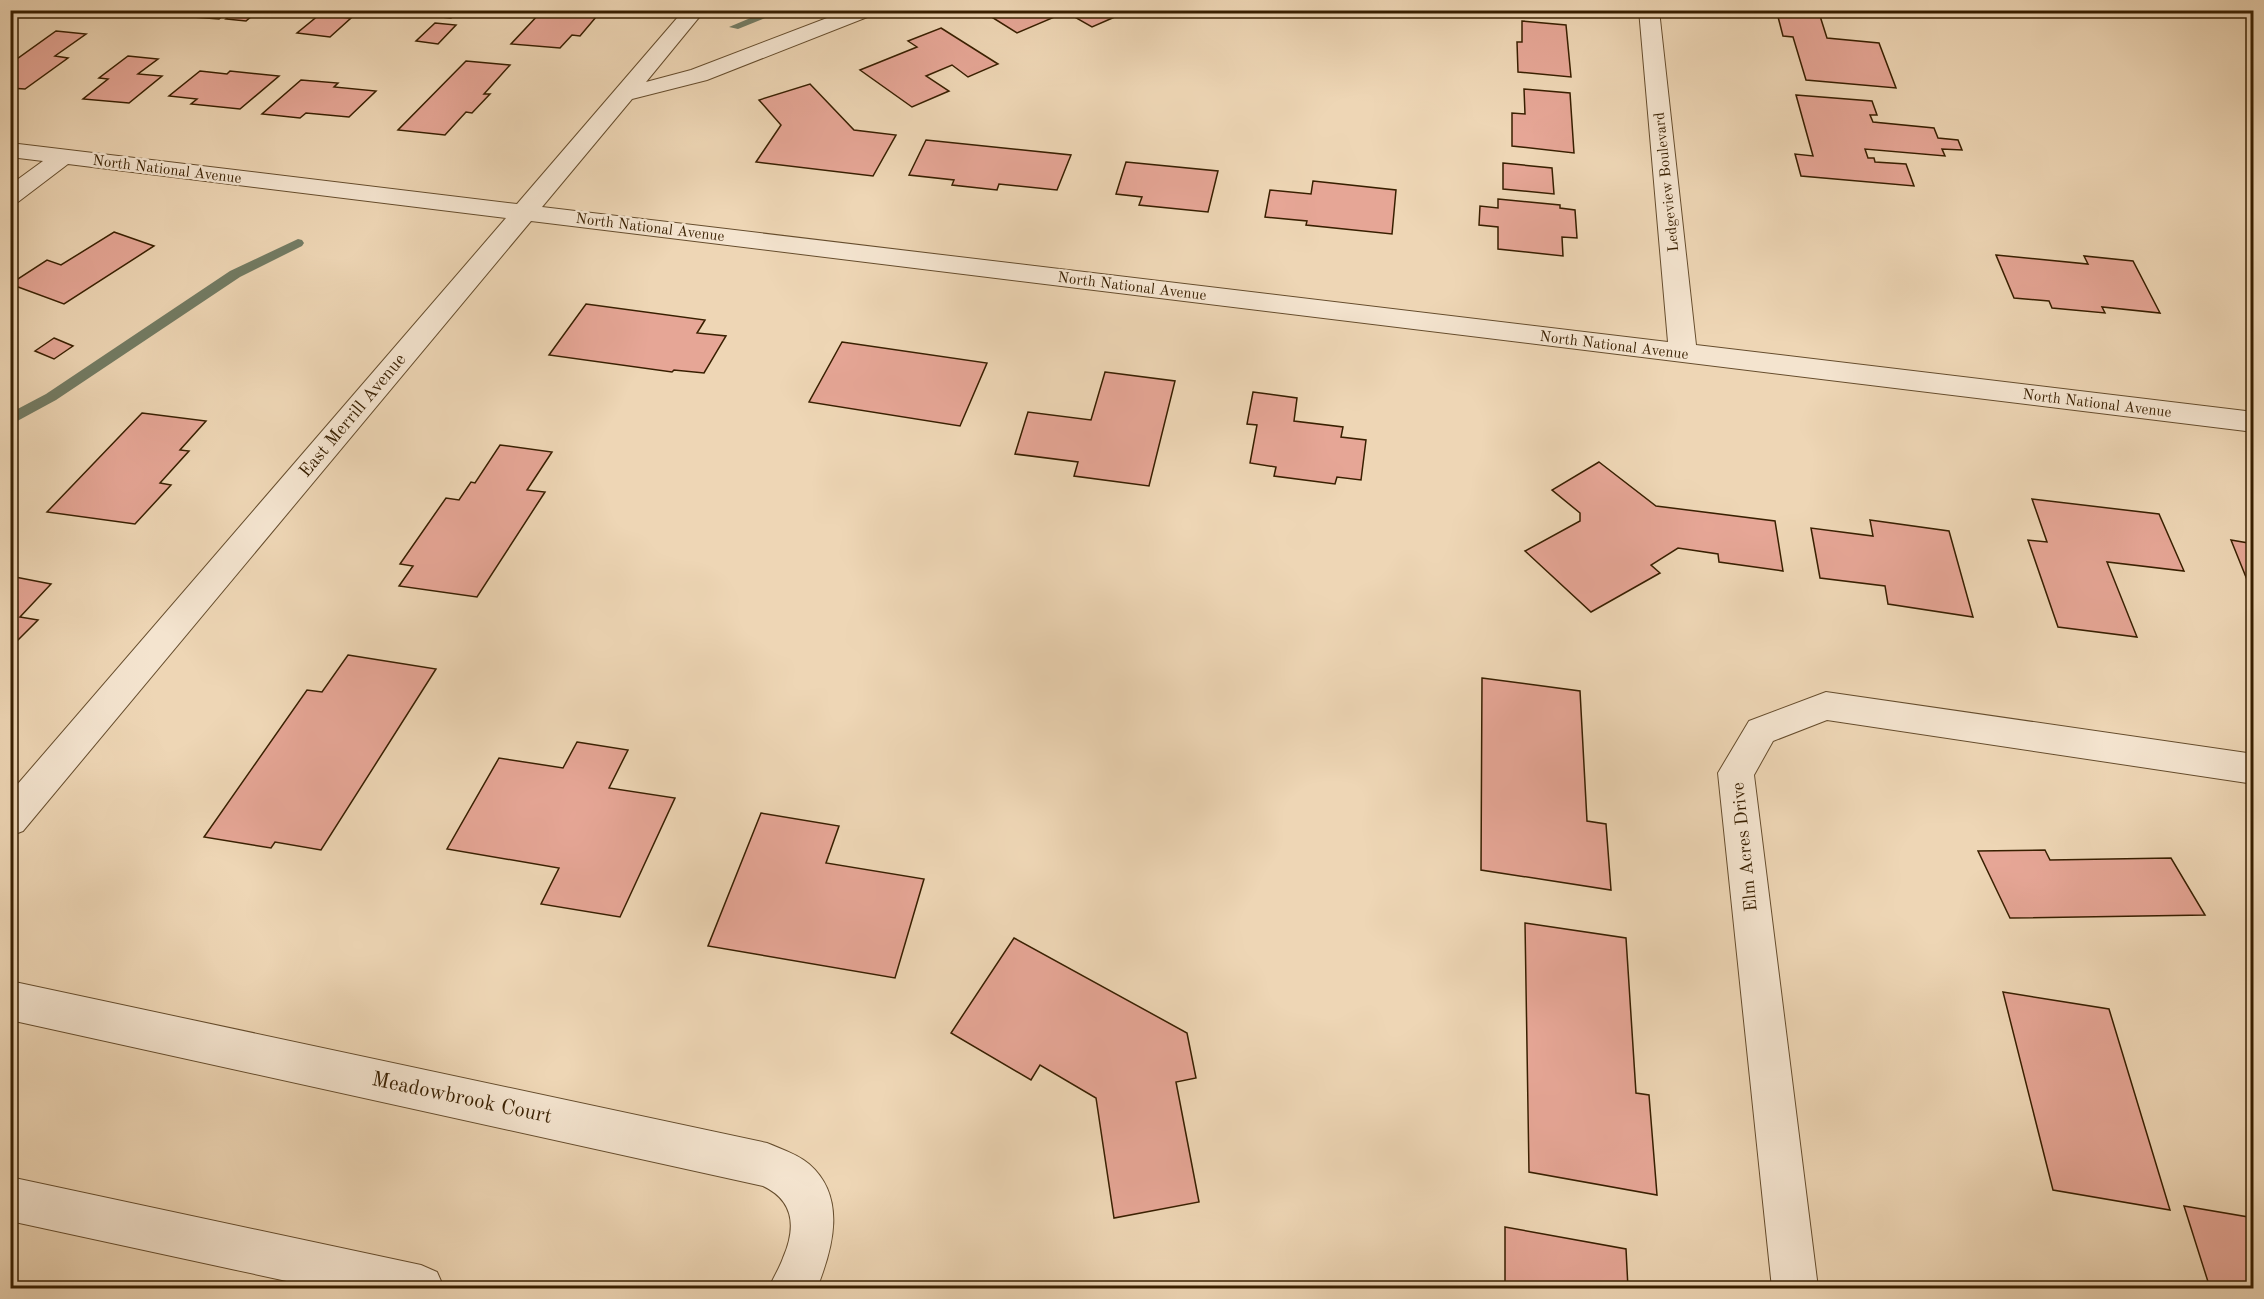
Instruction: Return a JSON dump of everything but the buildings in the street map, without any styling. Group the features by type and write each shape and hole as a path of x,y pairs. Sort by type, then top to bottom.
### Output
{"street":[{"name":"East Merrill Avenue","path":"10,820 523,212 628,93 695,10"},
{"path":"628,93 699,75 868,10"},
{"name":"Ledgeview Boulevard","path":"1649,10 1683,353"},
{"name":"North National Avenue","path":"10,150 2253,422"},
{"path":"10,197 64,156"},
{"name":"Elm Acres Drive","path":"1795,1288 1736,773 1761,731 1826,706 2253,769"},
{"name":"Meadowbrook Court","path":"10,1000 767,1165 794,1179 808,1198 811,1248 799,1278 792,1288"},
{"path":"10,1199 421,1288"}],"waterway":[{"path":"734,27 780,10"},
{"path":"10,420 51,397 235,274 298,243"}]}
